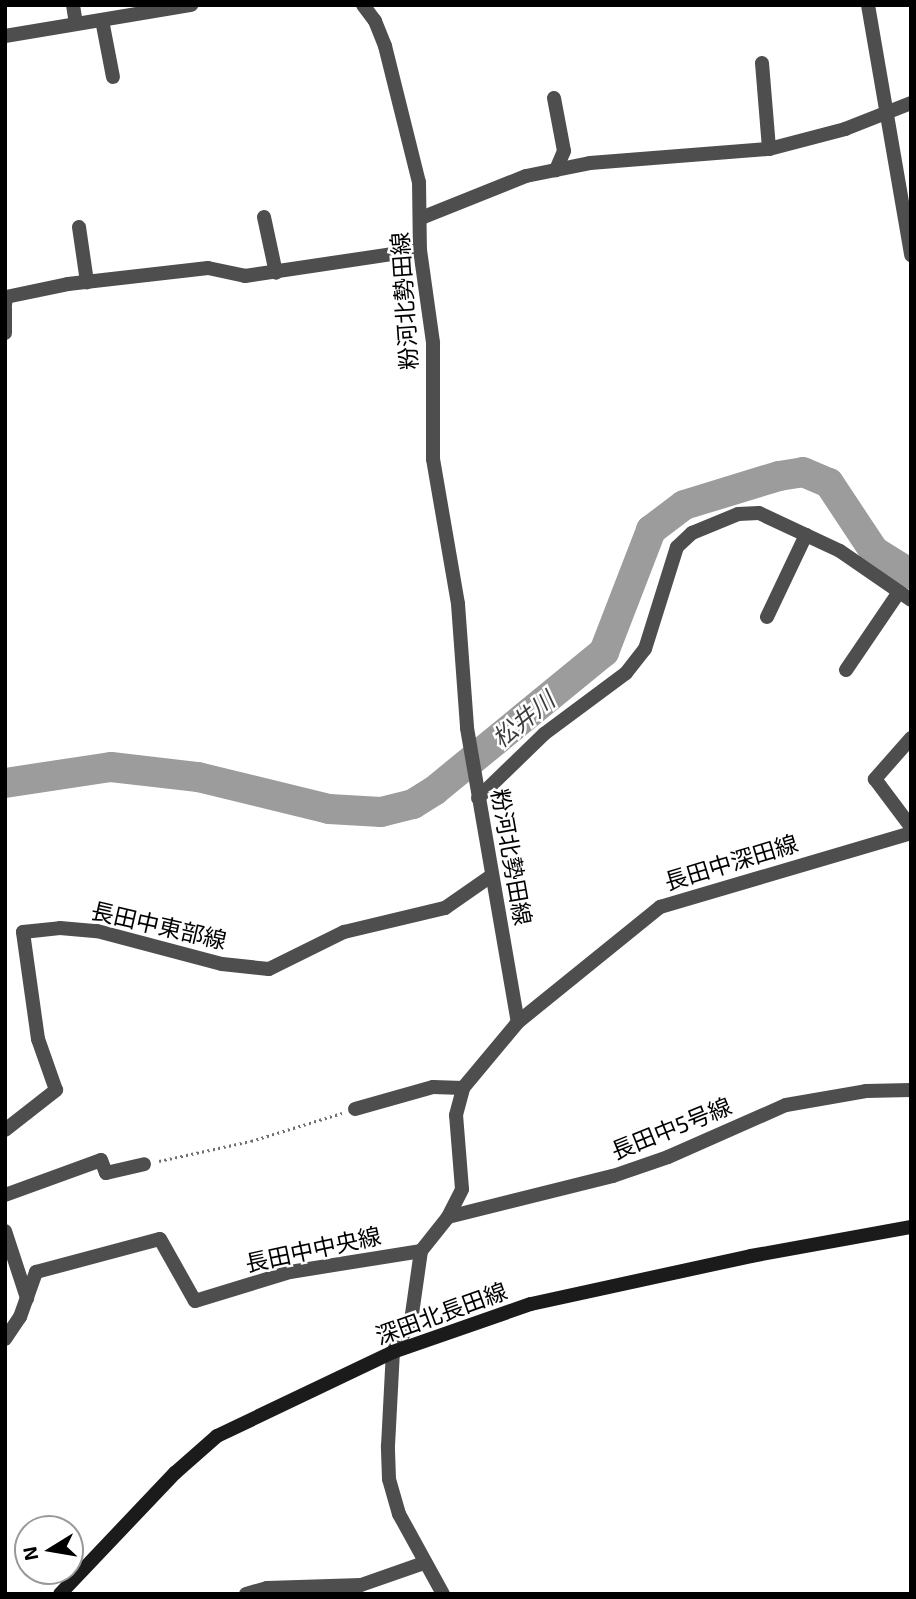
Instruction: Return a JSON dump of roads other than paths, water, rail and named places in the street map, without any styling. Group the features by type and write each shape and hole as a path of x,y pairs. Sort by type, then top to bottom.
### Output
{"street":[{"path":"73,5 76,24"},
{"path":"5,36 191,5"},
{"name":"粉河北勢田線","path":"363,5 376,20 385,46 415,158 421,218 420,250 433,343 433,459 458,604 467,728 518,1022"},
{"path":"868,5 911,255"},
{"path":"102,20 113,77"},
{"path":"762,63 769,149"},
{"path":"554,98 564,151 556,170"},
{"path":"421,218 501,184 556,170 590,163 769,149 845,129 911,103"},
{"path":"264,217 276,273"},
{"path":"79,227 87,282"},
{"path":"5,333 6,294 208,268 245,276 276,273 420,250"},
{"path":"477,792 544,734 626,673 645,649 677,547 692,533 738,514 759,513 840,551 905,596 845,670"},
{"path":"767,617 806,535"},
{"path":"911,738 875,779 911,827"},
{"name":"長田中深田線","path":"518,1022 660,907 911,833"},
{"name":"長田中東部線","path":"5,1130 56,1090 38,1039 23,932 60,928 97,932 222,964 269,969 344,932 445,908 491,876"},
{"path":"443,1594 399,1514 389,1479 393,1352 411,1321 421,1251 448,1217 462,1189 456,1115 463,1088 518,1022"},
{"path":"355,1109 433,1087 463,1088"},
{"name":"長田中5号線","path":"448,1217 613,1176 786,1105 866,1091 911,1090"},
{"path":"5,1195 101,1160 106,1173 144,1164"},
{"name":"深田北長田線","path":"60,1594 175,1473 217,1436 393,1352 531,1304 764,1253 911,1227"},
{"path":"5,1231 27,1298"},
{"name":"長田中中央線","path":"5,1339 27,1298 36,1272 160,1239 195,1301 290,1272 421,1251"},
{"path":"246,1594 267,1588 338,1590 361,1585 424,1563"}],"waterway":[{"name":"松井川","path":"5,783 111,767 198,777 329,809 381,812 413,804 434,791 604,652 651,530 684,505 779,476 803,472 829,483 874,551 911,574"}]}
